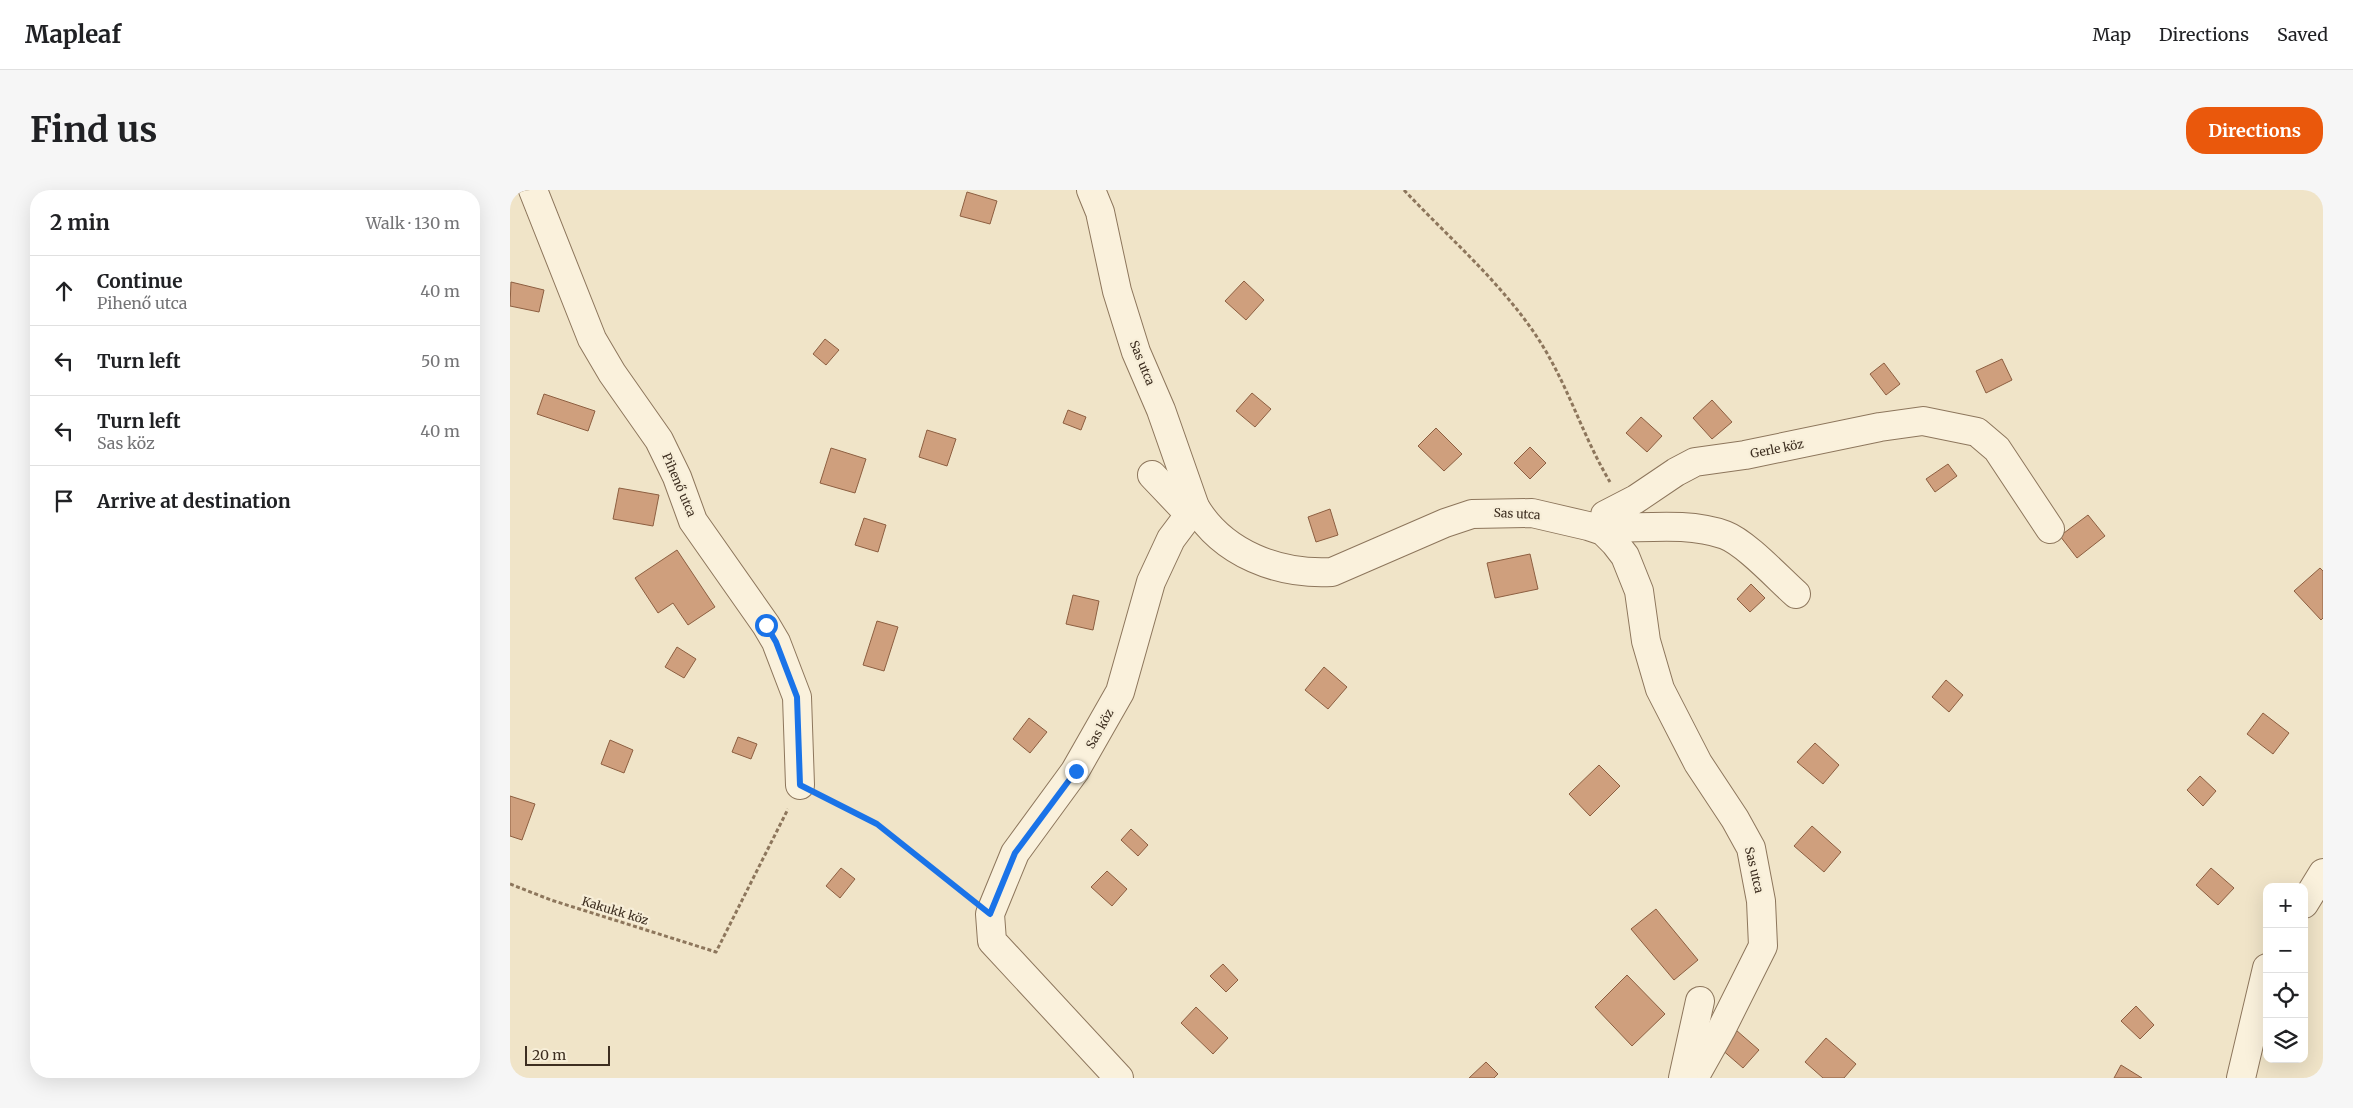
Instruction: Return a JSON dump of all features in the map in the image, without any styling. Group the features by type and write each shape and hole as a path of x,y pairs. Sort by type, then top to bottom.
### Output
{"street":[{"name":"Pihenő utca","path":"532,190 592,339 612,373 659,440 677,477 694,521 776,642 797,697 800,785"},
{"name":"Sas utca","path":"1091,190 1100,212 1117,291 1136,352 1161,410 1192,510 1216,534 1247,556 1287,569 1316,573 1332,572 1445,523 1472,514 1532,512 1588,526 1603,532 1625,556 1639,591 1646,641 1660,689 1674,720 1698,763 1735,819 1750,848 1761,902 1763,946 1721,1030 1694,1078"},
{"name":"Gerle köz","path":"1603,532 1605,515 1644,495 1676,472 1696,462 1745,455 1880,427 1923,421 1978,432 1997,449 2050,529"},
{"path":"1152,475 1192,510"},
{"name":"Sas köz","path":"1120,1078 992,941 990,914 1015,853 1076,771 1120,692 1151,582 1162,554 1192,510"},
{"path":"1603,532 1610,528 1690,527 1728,544 1740,545 1796,594"},
{"path":"2308,897 2323,873"},
{"path":"2241,1078 2266,973"},
{"path":"1683,1078 1700,1001"}],"path":[{"path":"1404,190 1446,236 1481,268 1513,303 1533,331 1559,372 1593,452 1624,504"},
{"path":"800,785 877,824 990,914"},
{"name":"Kakukk köz","path":"510,884 551,900 716,952 800,785"}],"building":[{"path":"967,192 997,201 990,224 960,216"},
{"path":"1244,281 1264,300 1246,320 1225,301"},
{"path":"511,282 544,290 539,312 510,306"},
{"path":"825,339 839,350 826,365 813,354"},
{"path":"2002,359 2012,380 1986,393 1976,371"},
{"path":"1884,363 1900,384 1886,395 1870,374"},
{"path":"1252,393 1271,409 1255,427 1236,411"},
{"path":"544,394 595,411 588,431 537,414"},
{"path":"1712,400 1732,422 1712,439 1693,418"},
{"path":"1068,410 1086,417 1081,430 1063,423"},
{"path":"1641,417 1662,436 1647,452 1626,433"},
{"path":"1436,428 1462,454 1444,471 1418,446"},
{"path":"927,430 956,439 947,466 919,457"},
{"path":"1530,447 1546,463 1530,479 1514,463"},
{"path":"831,448 866,459 855,493 820,483"},
{"path":"1948,464 1957,476 1935,492 1926,479"},
{"path":"619,488 659,495 653,526 613,519"},
{"path":"1330,509 1338,535 1316,542 1308,517"},
{"path":"2088,515 2105,536 2077,558 2060,536"},
{"path":"864,518 886,525 878,552 855,545"},
{"path":"677,550 715,607 688,625 673,603 658,613 635,578"},
{"path":"1530,554 1538,589 1495,598 1487,563"},
{"path":"2320,568 2323,571 2323,618 2321,620 2294,591"},
{"path":"1751,584 1765,598 1750,612 1737,599"},
{"path":"1073,595 1099,601 1093,630 1066,624"},
{"path":"877,621 898,627 884,671 863,665"},
{"path":"677,647 696,659 684,678 665,667"},
{"path":"1324,667 1347,687 1328,709 1305,690"},
{"path":"1946,680 1963,695 1949,712 1932,697"},
{"path":"2263,713 2289,733 2273,754 2247,734"},
{"path":"1029,718 1047,732 1030,753 1013,739"},
{"path":"738,737 757,744 751,759 732,752"},
{"path":"610,740 633,750 624,773 601,764"},
{"path":"1815,743 1839,765 1823,784 1797,762"},
{"path":"1599,765 1620,786 1590,816 1569,794"},
{"path":"2200,776 2216,791 2203,806 2187,790"},
{"path":"510,796 535,804 522,840 510,836"},
{"path":"1812,826 1841,852 1824,872 1794,846"},
{"path":"1131,829 1148,845 1138,856 1121,840"},
{"path":"841,868 855,879 840,898 826,886"},
{"path":"2211,868 2234,888 2218,905 2196,885"},
{"path":"1107,871 1127,889 1112,906 1091,887"},
{"path":"1656,909 1698,960 1674,980 1631,929"},
{"path":"1223,964 1238,980 1226,992 1210,976"},
{"path":"1627,975 1665,1014 1632,1046 1595,1007"},
{"path":"2136,1006 2154,1025 2140,1039 2121,1021"},
{"path":"1196,1007 1228,1038 1213,1054 1181,1023"},
{"path":"1736,1030 1759,1050 1743,1068 1720,1048"},
{"path":"1826,1038 1856,1064 1844,1078 1823,1078 1805,1062"},
{"path":"1486,1062 1498,1074 1494,1078 1469,1078"},
{"path":"2121,1065 2142,1078 2114,1078"}],"route":[{"path":"766,625 776,642 797,697 800,785 877,824 990,914 1015,853 1076,771"}]}
